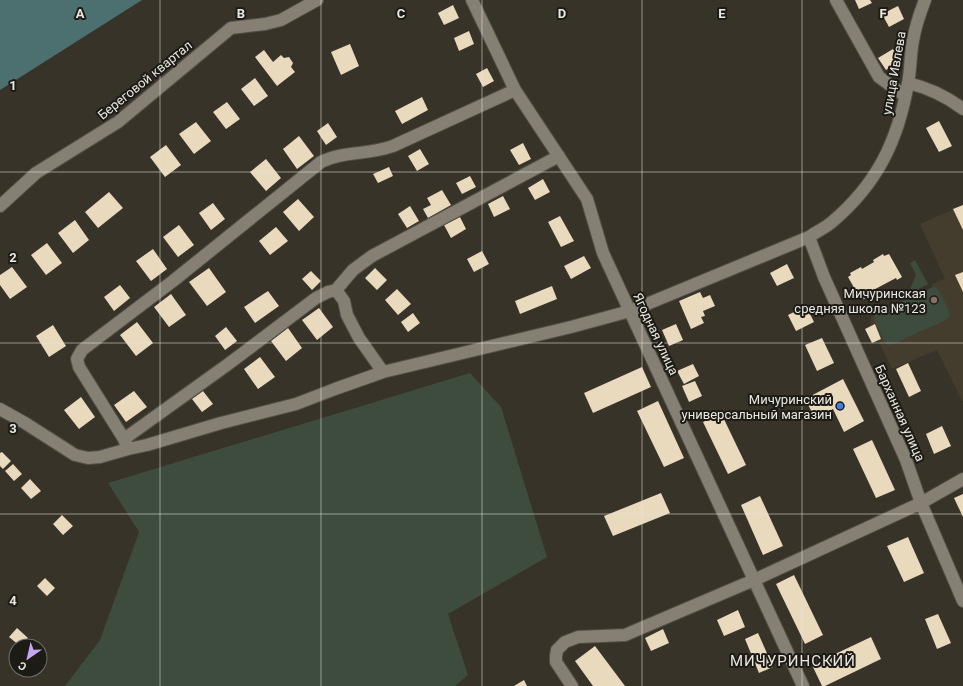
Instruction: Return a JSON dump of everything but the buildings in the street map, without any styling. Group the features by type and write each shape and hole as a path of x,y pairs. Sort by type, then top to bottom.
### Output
{"street":[{"name":"Береговой квартал","path":"0,206 36,173 118,122 231,28 265,24 281,20 317,0"},
{"name":"Ягодная улица","path":"472,0 515,90 587,199 603,253 803,686"},
{"path":"836,0 879,77 905,96"},
{"name":"улица Ивлева","path":"0,409 75,455 88,458 100,457 126,444 147,445 221,423 296,404 383,372 571,327 630,311 809,237 831,223 860,195 874,177 892,145 904,107 912,41 925,0"},
{"path":"908,83 929,88 953,101 963,109"},
{"path":"515,90 380,151 338,156 321,162 173,281 82,350 77,359 78,367 126,444 316,298 336,290 353,270 372,256 559,156"},
{"name":"Барханная улица","path":"809,237 824,277 906,460 921,503 963,601"},
{"path":"336,290 344,301 347,315 359,338 383,372"},
{"path":"572,686 556,662 557,650 565,642 578,637 625,635 754,580 921,503 963,480"}],"shaded area":[{"name":"Мичуринская средняя школа №123","path":"963,205 962,401 937,350 892,369 878,340 881,339 875,325 870,327 871,317 878,312 932,287 932,284 945,279 920,224"}],"green space":[{"path":"915,260 928,284 909,294 907,291 910,289 916,275 910,263"},
{"path":"935,287 938,289 950,313 949,317 946,320 893,344 889,345 885,343 874,319 875,315 878,312"},
{"path":"470,373 501,407 547,557 448,614 468,675 455,686 65,686 100,640 139,532 108,483"}],"water":[{"path":"0,0 142,0 0,90"}],"place":[{"name":"Мичуринская средняя школа №123","path":"934,300"},
{"name":"Мичуринский универсальный магазин","path":"840,406"}],"district":[{"name":"МИЧУРИНСКИЙ","path":"793,661"}]}
